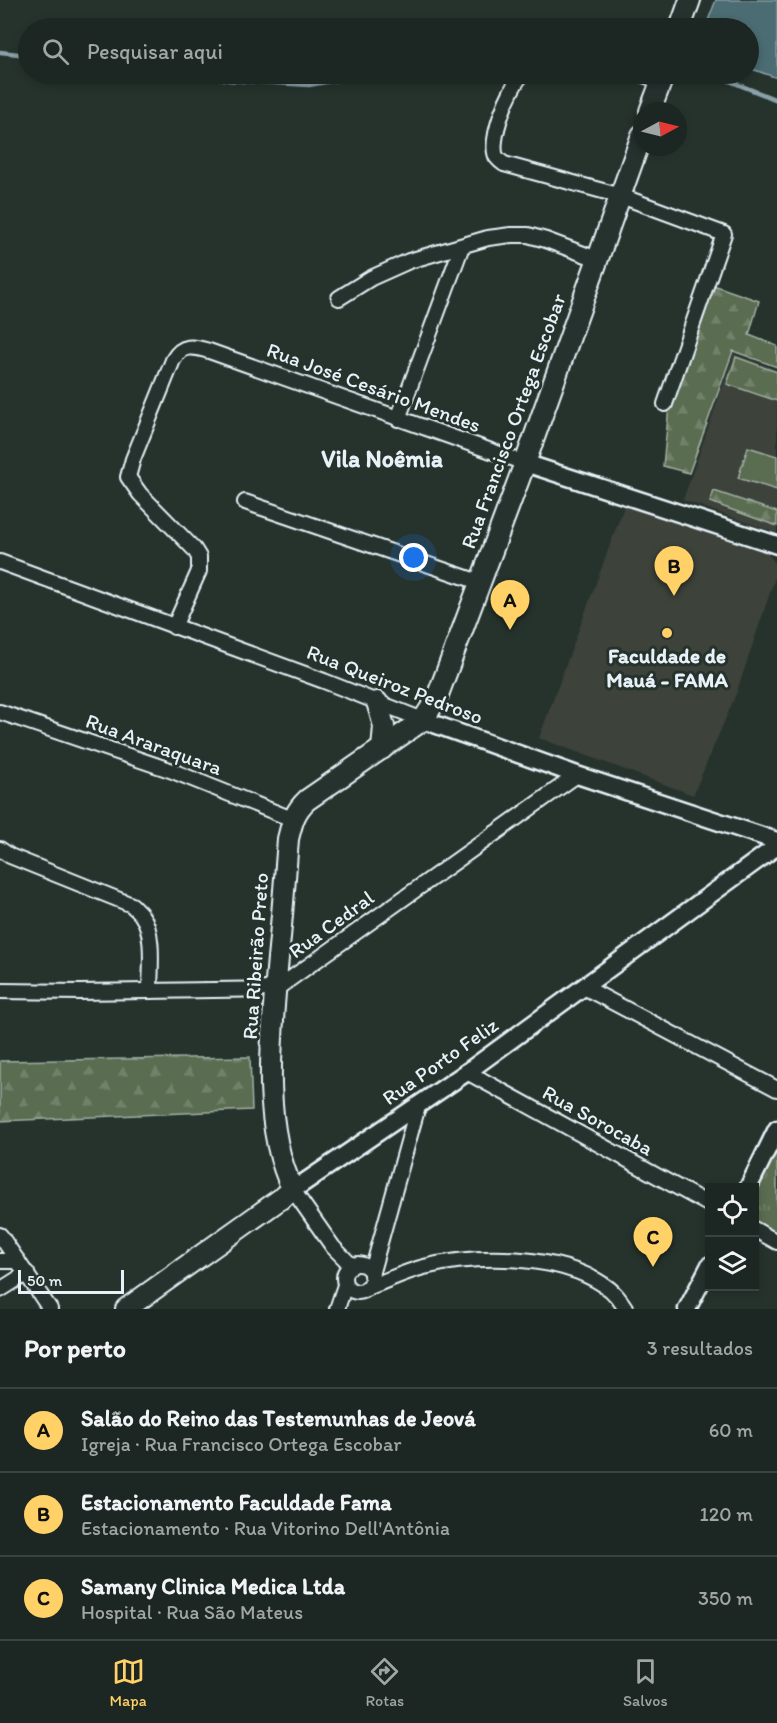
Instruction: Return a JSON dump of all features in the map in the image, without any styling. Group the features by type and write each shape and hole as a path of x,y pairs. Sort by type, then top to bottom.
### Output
{"main road":[{"path":"684,18 690,0"},
{"path":"653,102 660,84"},
{"name":"Rua Francisco Ortega Escobar","path":"423,720 443,684 635,156"},
{"path":"377,702 384,726 382,749"},
{"path":"292,819 297,809 307,801 423,720"},
{"name":"Rua Ribeirão Preto","path":"292,819 288,839 272,1061 274,1119 280,1157 293,1190"},
{"name":"Rua Porto Feliz","path":"126,1309 293,1190"}],"street":[{"path":"514,84 495,137 497,158 504,164 621,196 724,234 665,404"},
{"path":"339,298 371,278 409,261 499,237 528,235 597,259"},
{"path":"398,419 462,246"},
{"name":"Rua José Cesário Mendes","path":"174,627 199,571 199,557 194,549 140,494 129,477 134,459 177,353 185,348 193,346 209,351 525,463"},
{"path":"525,463 777,544"},
{"path":"245,502 479,582"},
{"name":"Rua Queiroz Pedroso","path":"0,562 423,720 577,775 777,841"},
{"name":"Rua Araraquara","path":"0,712 170,770 292,819"},
{"name":"Rua Cedral","path":"276,989 577,775"},
{"name":"Rua Porto Feliz","path":"293,1190 467,1072 777,846"},
{"path":"0,849 10,856 132,905 144,917 148,931 151,951 150,991"},
{"path":"584,987 777,1089"},
{"path":"0,991 276,989"},
{"name":"Rua Sorocaba","path":"467,1072 705,1202"},
{"path":"344,1309 371,1283 371,1275 418,1106"},
{"path":"750,1183 777,1129"},
{"name":"Rua Ribeirão Preto","path":"293,1190 349,1273"},
{"path":"759,1232 777,1242"},
{"path":"0,1235 50,1309"},
{"path":"337,1309 349,1273 382,1238"},
{"path":"349,1273 352,1291 364,1290 423,1267 482,1259 509,1259 562,1267 587,1276 605,1285 618,1297 626,1309"},
{"path":"0,1261 18,1261"},
{"path":"349,1273 366,1267 371,1275"},
{"path":"0,1290 27,1273"},
{"path":"687,1309 705,1275"}],"shaded area":[{"path":"734,354 777,370 777,533 683,500"},
{"name":"Faculdade de Mauá - FAMA","path":"625,504 762,547 777,565 777,572 736,694 693,795 539,738"}],"green space":[{"path":"713,285 759,301 749,335 777,346 777,367 733,351 689,473 663,466 669,407"},
{"path":"736,357 777,372 777,401 727,384"},
{"path":"748,447 777,456 777,490 738,478"},
{"path":"714,491 777,512 777,526 710,502"},
{"path":"250,1057 252,1110 0,1121 0,1061"},
{"path":"777,1139 777,1233 759,1223 759,1183 756,1183"}],"water":[{"path":"716,0 777,0 777,78 759,72 759,18 709,18"}],"waterway":[{"path":"0,52 18,54"},
{"path":"293,84 315,84"},
{"path":"737,84 777,100"}],"place":[{"name":"Estacionamento Faculdade Fama","path":"674,596"},
{"name":"Salão do Reino das Testemunhas de Jeová","path":"510,630"},
{"name":"Faculdade de Mauá - FAMA","path":"667,633"},
{"name":"Samany Clinica Medica Ltda","path":"653,1267"}],"district":[{"name":"Vila Noêmia","path":"382,458"}]}
